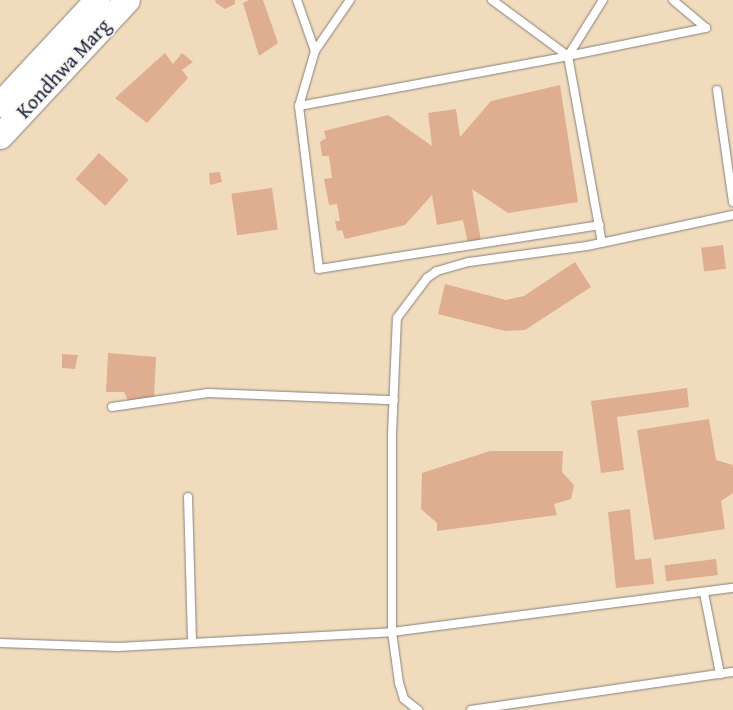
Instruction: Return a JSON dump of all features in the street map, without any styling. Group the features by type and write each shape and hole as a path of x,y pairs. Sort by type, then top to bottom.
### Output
{"main road":[{"name":"Kondhwa Marg","path":"0,104 97,0"},
{"name":"Kondhwa Marg","path":"0,136 127,0"}],"lane":[{"path":"297,0 316,51"},
{"path":"350,0 316,51 299,106 319,269 600,225"},
{"path":"492,0 568,56"},
{"path":"602,0 568,56 602,243"},
{"path":"299,106 568,56 706,28 673,0"},
{"path":"717,90 733,202"},
{"path":"418,710 404,699 399,683 392,632 394,400 397,318 427,278 437,271 469,262 602,243 733,215"},
{"path":"112,407 208,393 394,400"},
{"path":"188,497 192,643"},
{"path":"0,644 118,647 392,632 733,588"},
{"path":"704,592 720,674"},
{"path":"471,710 733,672"}],"building":[{"path":"215,0 235,0 235,4 225,9 216,3"},
{"path":"249,0 263,0 278,43 259,56 243,3"},
{"path":"165,53 173,64 182,53 193,62 182,70 188,78 147,123 115,98"},
{"path":"560,85 578,202 508,213 472,189 481,241 468,243 463,220 437,225 432,195 405,225 345,239 342,230 337,231 335,221 340,221 337,204 329,205 324,179 332,178 329,156 322,156 320,142 326,138 324,131 388,115 432,146 428,113 456,109 460,137 491,101"},
{"path":"99,153 129,180 105,206 76,179"},
{"path":"220,172 222,182 210,185 209,173"},
{"path":"272,188 278,230 237,235 231,194"},
{"path":"723,245 726,269 704,272 701,248"},
{"path":"575,262 591,287 525,330 505,331 438,314 445,284 506,300 524,296"},
{"path":"108,353 156,357 154,398 128,400 124,392 106,392"},
{"path":"62,354 78,355 75,369 62,368"},
{"path":"687,388 689,407 617,417 624,470 601,473 591,401"},
{"path":"709,419 716,460 733,465 733,493 721,501 725,529 654,540 637,430"},
{"path":"490,451 563,451 562,472 574,485 571,499 554,504 557,515 437,531 437,523 421,509 422,473"},
{"path":"630,509 635,560 651,558 654,584 616,588 608,512"},
{"path":"716,559 718,575 666,581 664,565"}]}
